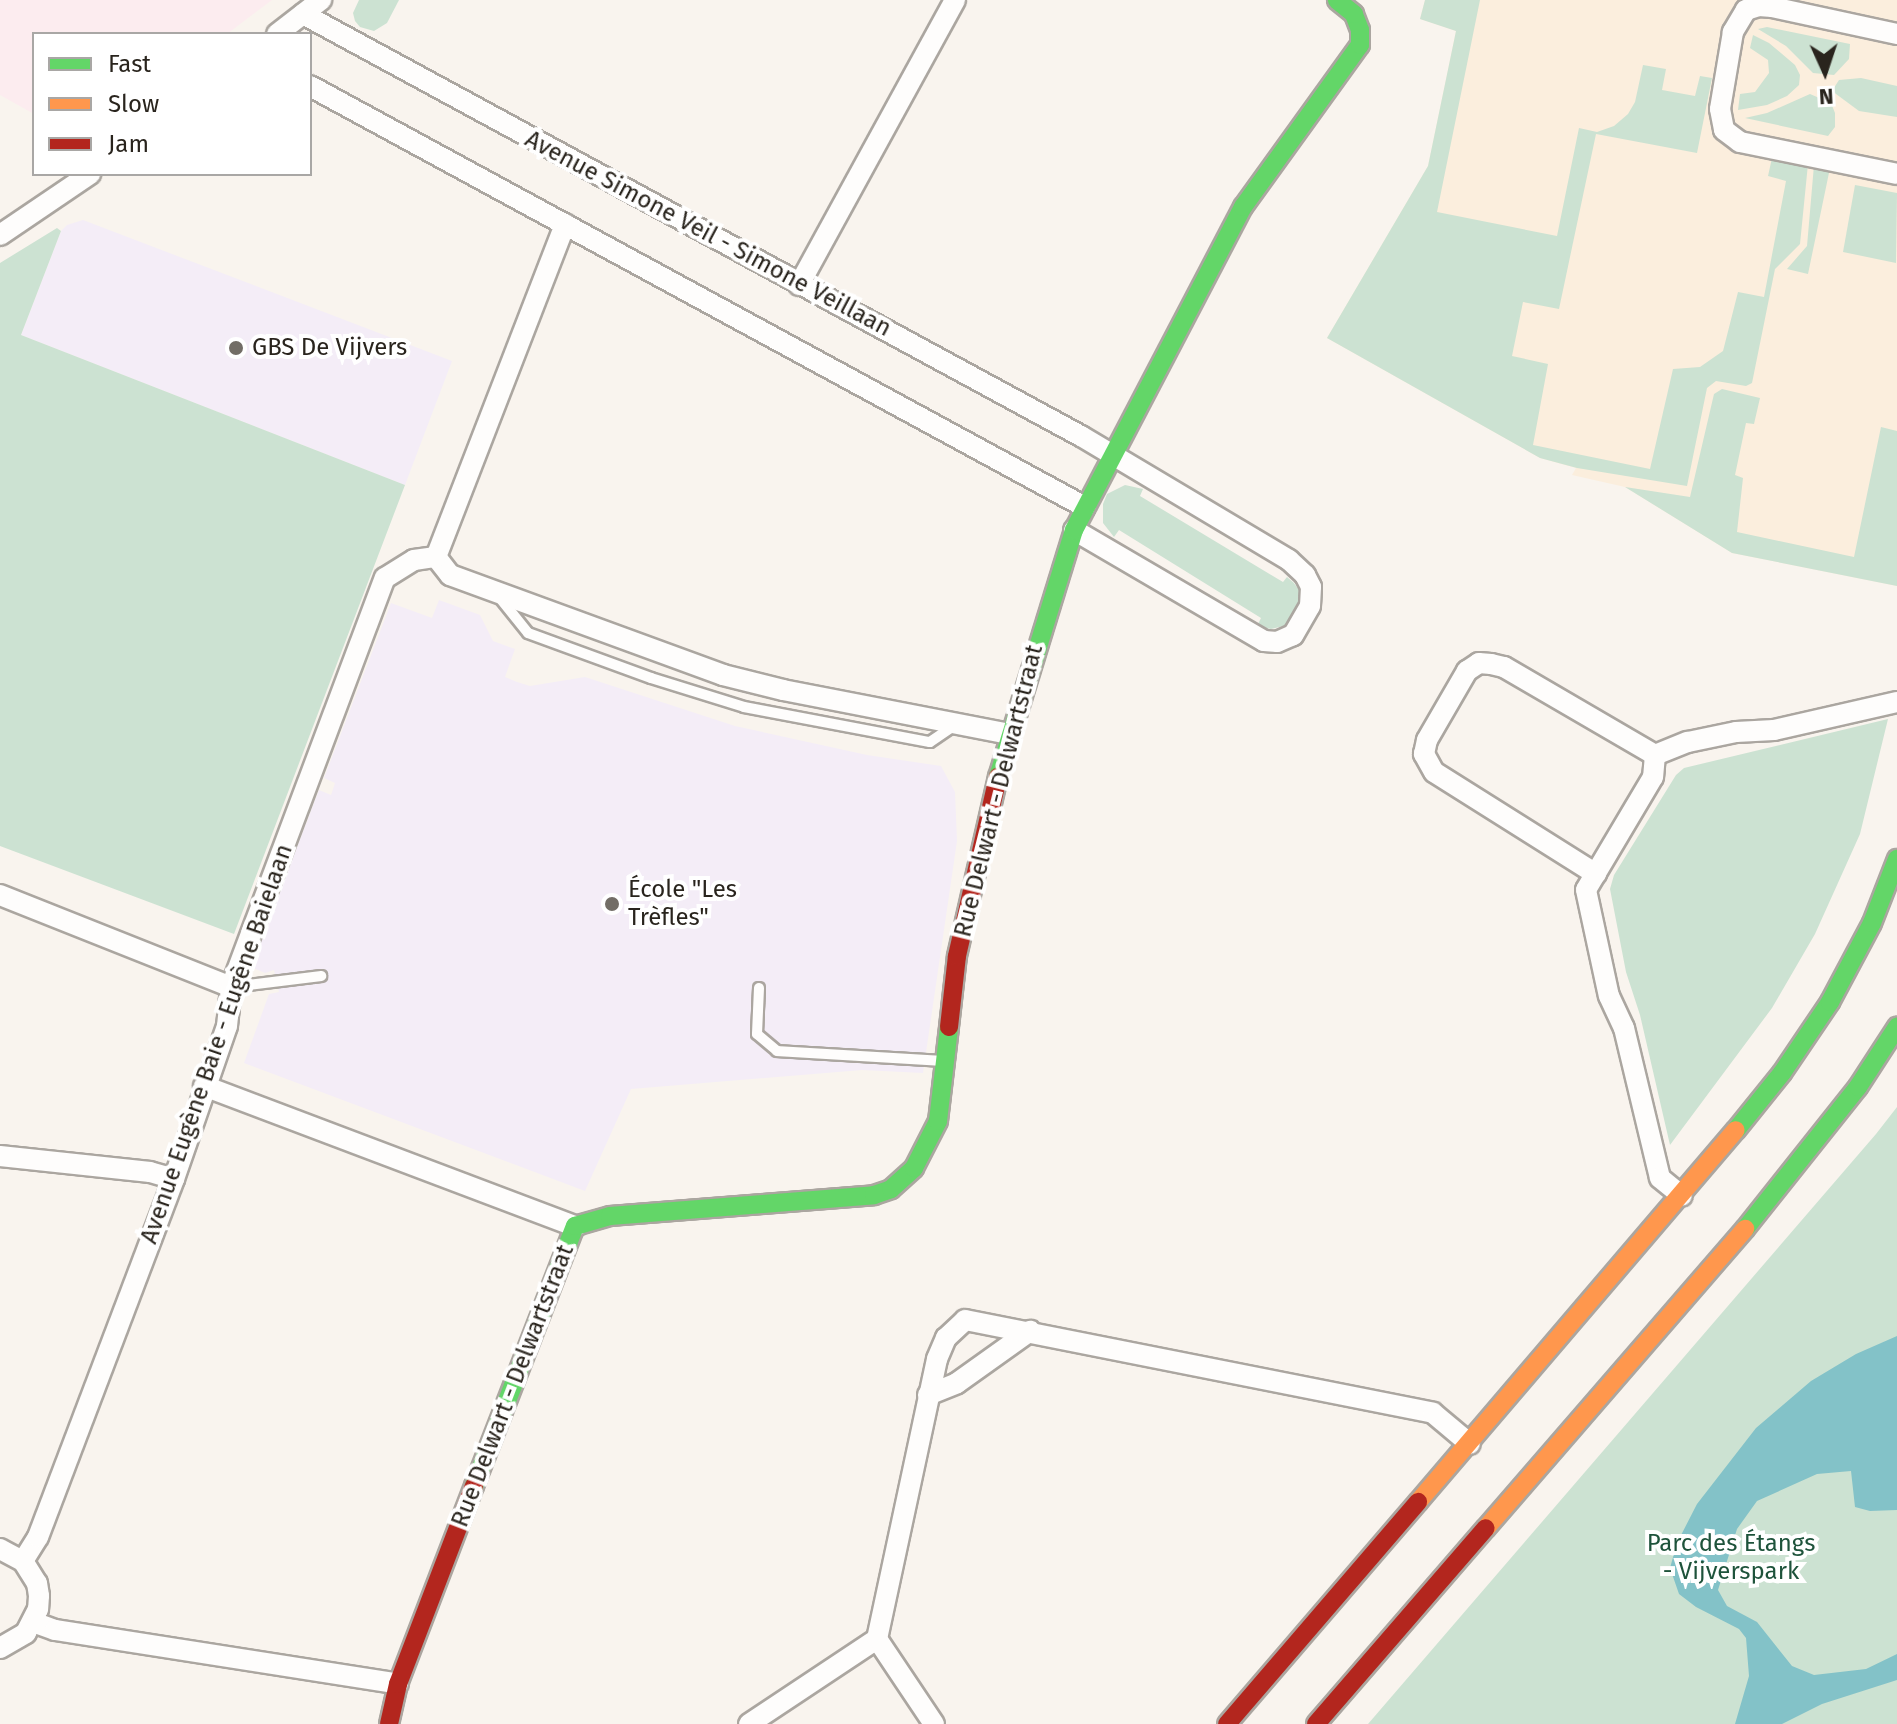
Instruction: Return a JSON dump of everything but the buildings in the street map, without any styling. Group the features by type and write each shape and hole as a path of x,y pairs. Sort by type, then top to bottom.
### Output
{"street":[{"path":"280,32 321,0"},
{"path":"799,285 955,0"},
{"name":"Rue Delwart - Delwartstraat","path":"389,1724 398,1684 575,1226 610,1216 843,1200 891,1189 914,1168 938,1121 957,956 1009,734 1074,530 1243,207 1360,45 1360,30 1354,14 1337,0"},
{"path":"1897,34 1772,7 1759,6 1746,10 1733,32 1720,109 1724,130 1740,142 1897,174"},
{"name":"Avenue Simone Veil - Simone Veillaan","path":"303,14 1112,455"},
{"path":"312,87 1085,507"},
{"path":"0,235 87,176"},
{"path":"565,224 436,557 450,575 723,675 783,690 1009,734"},
{"path":"1074,530 1264,641 1277,642 1293,635 1310,606 1311,587 1305,575 1289,560 1112,455"},
{"name":"Avenue Eugène Baie - Eugène Baielaan","path":"23,1561 38,1537 174,1179 227,1026 231,987 386,576 414,560 436,557"},
{"path":"1596,874 1434,772 1424,754 1427,740 1467,671 1479,663 1504,667 1655,755"},
{"path":"1655,755 1688,742 1736,732 1774,730 1897,702"},
{"path":"1655,755 1653,777 1586,890 1609,996 1624,1028 1660,1178 1682,1196"},
{"path":"1227,1724 1682,1196 1782,1073 1830,1002 1872,923 1897,859"},
{"path":"0,895 231,987"},
{"path":"1316,1724 1784,1184 1858,1087 1897,1027"},
{"path":"204,1086 575,1226"},
{"path":"0,1156 150,1172 174,1179"},
{"path":"749,1724 877,1639 928,1395 946,1338 965,1320 1433,1413 1470,1444"},
{"path":"928,1395 957,1383 1030,1331"},
{"path":"0,1549 23,1561 37,1583 38,1609 33,1622 15,1642 0,1648"},
{"path":"33,1622 55,1630 398,1684"},
{"path":"877,1639 934,1724"}],"lane":[{"path":"231,987 321,976"},
{"path":"759,988 757,1034 777,1051 946,1061"}],"shaded area":[{"path":"0,0 272,0 230,32 32,32 32,113 0,95"},
{"path":"1425,0 1897,0 1897,586 1732,553 1625,487 1572,475 1576,468 1540,458 1327,338 1428,166 1456,31 1420,19"},
{"name":"GBS De Vijvers","path":"83,220 452,361 405,485 21,335 61,231 67,225"},
{"name":"École \"Les Trèfles\"","path":"439,600 480,615 493,641 515,649 505,677 517,682 530,686 585,677 735,726 867,755 941,766 955,792 957,841 923,1073 862,1070 631,1089 585,1191 244,1063 269,994 279,992 274,970 265,973 251,967 319,790 331,795 335,783 324,778 391,603 432,618"}],"green space":[{"path":"359,0 399,0 387,23 374,31 360,27 355,21 353,13"},
{"path":"1425,0 1480,0 1437,212 1557,236 1579,128 1597,132 1614,126 1628,114 1635,102 1643,65 1666,69 1662,90 1695,96 1700,76 1712,78 1697,153 1596,134 1559,309 1523,302 1512,356 1548,364 1533,445 1650,469 1673,369 1700,367 1723,351 1738,292 1764,297 1786,181 1768,176 1772,158 1808,164 1800,244 1775,269 1752,383 1746,386 1716,381 1707,388 1687,486 1577,468 1540,458 1327,338 1428,166 1456,31 1420,19"},
{"path":"1767,27 1850,44 1849,59 1834,75 1813,73 1786,46 1758,29"},
{"path":"1753,35 1769,43 1795,65 1800,75 1799,85 1787,96 1767,105 1738,110 1740,94 1755,92 1769,73 1768,60 1750,48"},
{"path":"1861,78 1897,86 1897,117 1859,111 1832,91 1839,80"},
{"path":"1810,94 1831,103 1835,127 1828,136 1745,118 1767,113"},
{"path":"1814,165 1830,168 1808,274 1787,269 1807,246"},
{"path":"1855,185 1897,193 1896,263 1843,252"},
{"path":"57,228 61,231 21,335 405,485 234,934 0,846 0,263"},
{"path":"1722,389 1760,398 1754,424 1746,423 1735,475 1743,478 1737,532 1854,557 1881,427 1897,431 1897,586 1732,553 1625,487 1690,497 1714,394"},
{"path":"1125,485 1143,489 1140,496 1283,582 1287,577 1294,583 1299,590 1300,607 1288,625 1271,629 1257,626 1261,618 1119,530 1114,537 1103,523 1103,504 1107,494"},
{"path":"1888,719 1860,834 1815,934 1772,1008 1670,1145 1640,1015 1626,972 1610,889 1614,875 1676,775 1684,768"},
{"name":"Parc des Étangs - Vijverspark","path":"1897,1107 1897,1724 1368,1724 1876,1134"}],"water":[{"path":"1897,1336 1897,1510 1870,1511 1855,1507 1851,1471 1817,1474 1757,1501 1737,1529 1718,1590 1727,1606 1757,1622 1792,1666 1814,1675 1866,1669 1897,1654 1897,1680 1822,1704 1782,1724 1735,1724 1749,1676 1746,1638 1739,1629 1696,1607 1679,1594 1670,1568 1677,1543 1697,1504 1756,1428 1811,1381 1856,1354"}],"traffic: fast":[{"path":"998,777 1074,530 1243,207 1360,45 1360,30 1354,14 1337,0"},
{"path":"1736,1130 1782,1073 1830,1002 1872,923 1897,859"},
{"path":"474,1486 575,1226 610,1216 874,1195 891,1189 914,1168 938,1121 949,1027"},
{"path":"1745,1229 1858,1087 1897,1027"}],"traffic: slow":[{"path":"1418,1502 1736,1130"},
{"path":"1486,1528 1745,1229"}],"traffic: jam":[{"path":"949,1027 957,956 998,777"},
{"path":"389,1724 398,1684 474,1486"},
{"path":"1227,1724 1418,1502"},
{"path":"1316,1724 1486,1528"}],"place":[{"name":"GBS De Vijvers","path":"236,348"},
{"name":"École \"Les Trèfles\"","path":"612,904"}]}
